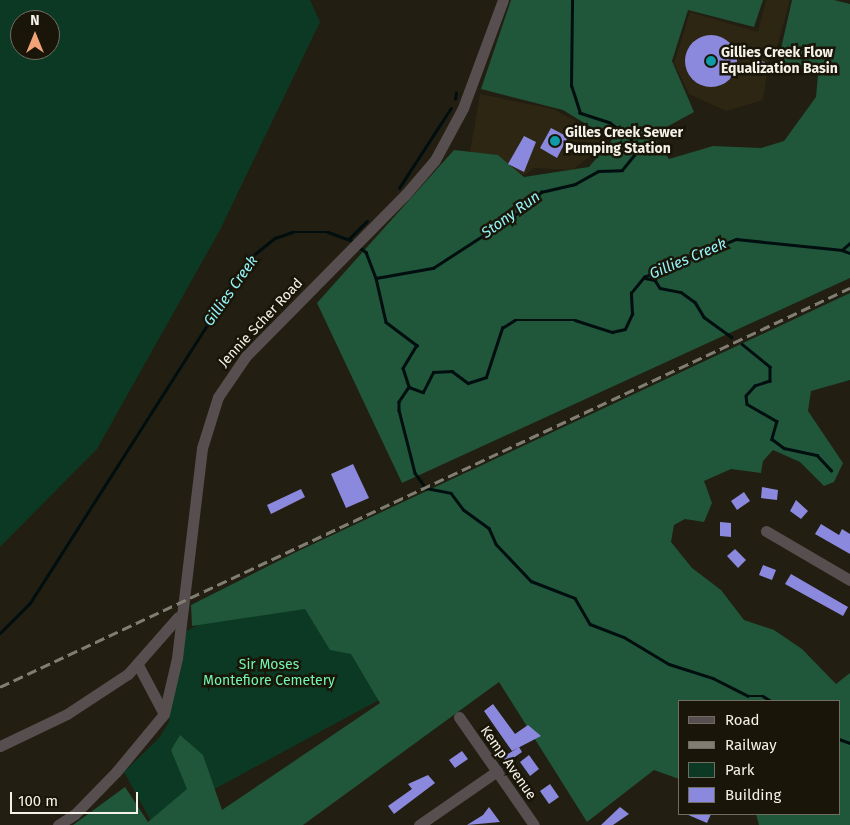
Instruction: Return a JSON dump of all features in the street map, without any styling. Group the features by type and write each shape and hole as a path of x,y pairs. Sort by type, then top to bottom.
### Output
{"street":[{"name":"Jennie Scher Road","path":"58,825 75,814 116,772 164,714 177,658 179,616 202,448 215,404 246,356 422,177 446,142 503,0"},
{"path":"766,531 850,580"},
{"path":"0,746 67,714 138,665 179,616"},
{"path":"138,665 164,714"},
{"name":"Kemp Avenue","path":"459,717 534,825"},
{"path":"419,825 497,771"}],"shaded area":[{"path":"766,0 790,0 775,54 770,53 763,100 726,111 689,94 674,63 690,12 758,32"},
{"path":"480,94 553,109 601,135 606,144 572,170 534,168 524,175 491,156 470,152"}],"green space":[{"path":"0,0 310,0 320,22 220,230 97,449 0,547"},
{"path":"511,0 763,0 754,27 688,10 672,61 694,112 652,135 669,159 713,146 761,148 784,141 816,97 818,74 778,62 792,0 834,0 850,4 850,278 402,483 317,303 454,150 498,155 524,177 589,167 612,140 563,110 481,89"},
{"path":"850,293 850,380 811,391 808,411 843,463 834,482 824,486 800,462 773,450 763,461 761,473 731,469 704,481 712,503 704,522 685,519 674,525 671,542 692,568 721,590 744,620 774,630 802,649 836,684 850,673 850,825 759,825 756,815 840,815 840,700 678,700 678,779 654,770 587,822 499,682 303,825 73,825 125,787 148,822 187,789 171,750 180,735 203,755 222,810 380,703 351,654 330,650 305,609 192,626 191,605 294,553"},
{"name":"Sir Moses Montefiore Cemetery","path":"315,562 388,695 152,823 124,772 159,738 169,722 181,634"}],"building":[{"name":"Gillies Creek Flow Equalization Basin","path":"711,35 721,37 729,43 735,51 737,61 735,71 729,79 721,85 711,87 701,85 693,79 687,71 685,61 687,51 693,43 701,37"},
{"path":"754,59 765,62 762,75 750,72"},
{"name":"Gilles Creek Sewer Pumping Station","path":"551,128 568,137 557,158 540,148"},
{"path":"524,136 536,142 524,172 508,164"},
{"path":"353,464 369,498 346,508 331,474"},
{"path":"762,487 778,490 777,500 761,498"},
{"path":"301,489 305,497 271,514 267,505"},
{"path":"744,492 750,501 737,510 731,501"},
{"path":"796,500 808,511 801,519 790,511"},
{"path":"720,522 731,523 731,537 720,536"},
{"path":"821,524 839,535 842,529 850,534 850,554 815,534"},
{"path":"735,549 746,560 738,568 727,556"},
{"path":"763,565 776,570 772,580 759,575"},
{"path":"791,574 848,607 843,616 785,584"},
{"path":"493,704 515,734 528,725 541,736 512,751 484,711"},
{"path":"519,747 522,752 506,763 503,757"},
{"path":"462,751 468,759 455,768 449,760"},
{"path":"529,755 539,769 530,776 520,762"},
{"path":"428,775 435,783 394,814 388,806 412,789 408,784"},
{"path":"550,784 559,797 549,804 540,791"},
{"path":"489,807 500,822 467,825 483,815"},
{"path":"620,807 629,814 613,825 601,825"},
{"path":"688,815 711,815 707,823"}],"waterway":[{"name":"Stony Run","path":"376,278 433,268 527,207 541,192 575,184 598,171 622,170 634,155 631,139 610,123 580,113 571,86 572,0"},
{"path":"455,99 456,93"},
{"path":"399,188 451,108"},
{"path":"349,239 367,221"},
{"name":"Gillies Creek","path":"0,633 30,603 250,258 275,238 292,232 328,232 353,241"},
{"name":"Gillies Creek","path":"359,247 366,252 376,278 386,322 417,345 403,368 409,387 423,392 433,372 452,371 468,383 486,377 502,328 515,320 575,320 612,332 625,329 632,314 631,293 644,277 736,239 842,250 850,243"},
{"name":"Gillies Creek","path":"842,250 850,253"},
{"path":"645,278 655,280 660,288 681,292 695,302 704,317 732,337"},
{"path":"742,344 770,367 770,381 755,386 746,396 747,404 777,421 772,439 784,448 817,455 831,470"},
{"path":"409,387 399,402 399,410 415,473 426,488 451,493 464,510 489,528 496,544 531,581 575,598 590,624 624,637 669,664 713,678 748,696 763,696 769,700"},
{"path":"840,739 850,743"}],"railway":[{"path":"0,687 850,288"}],"place":[{"name":"Gillies Creek Flow Equalization Basin","path":"711,61"},
{"name":"Gilles Creek Sewer Pumping Station","path":"555,141"}]}
